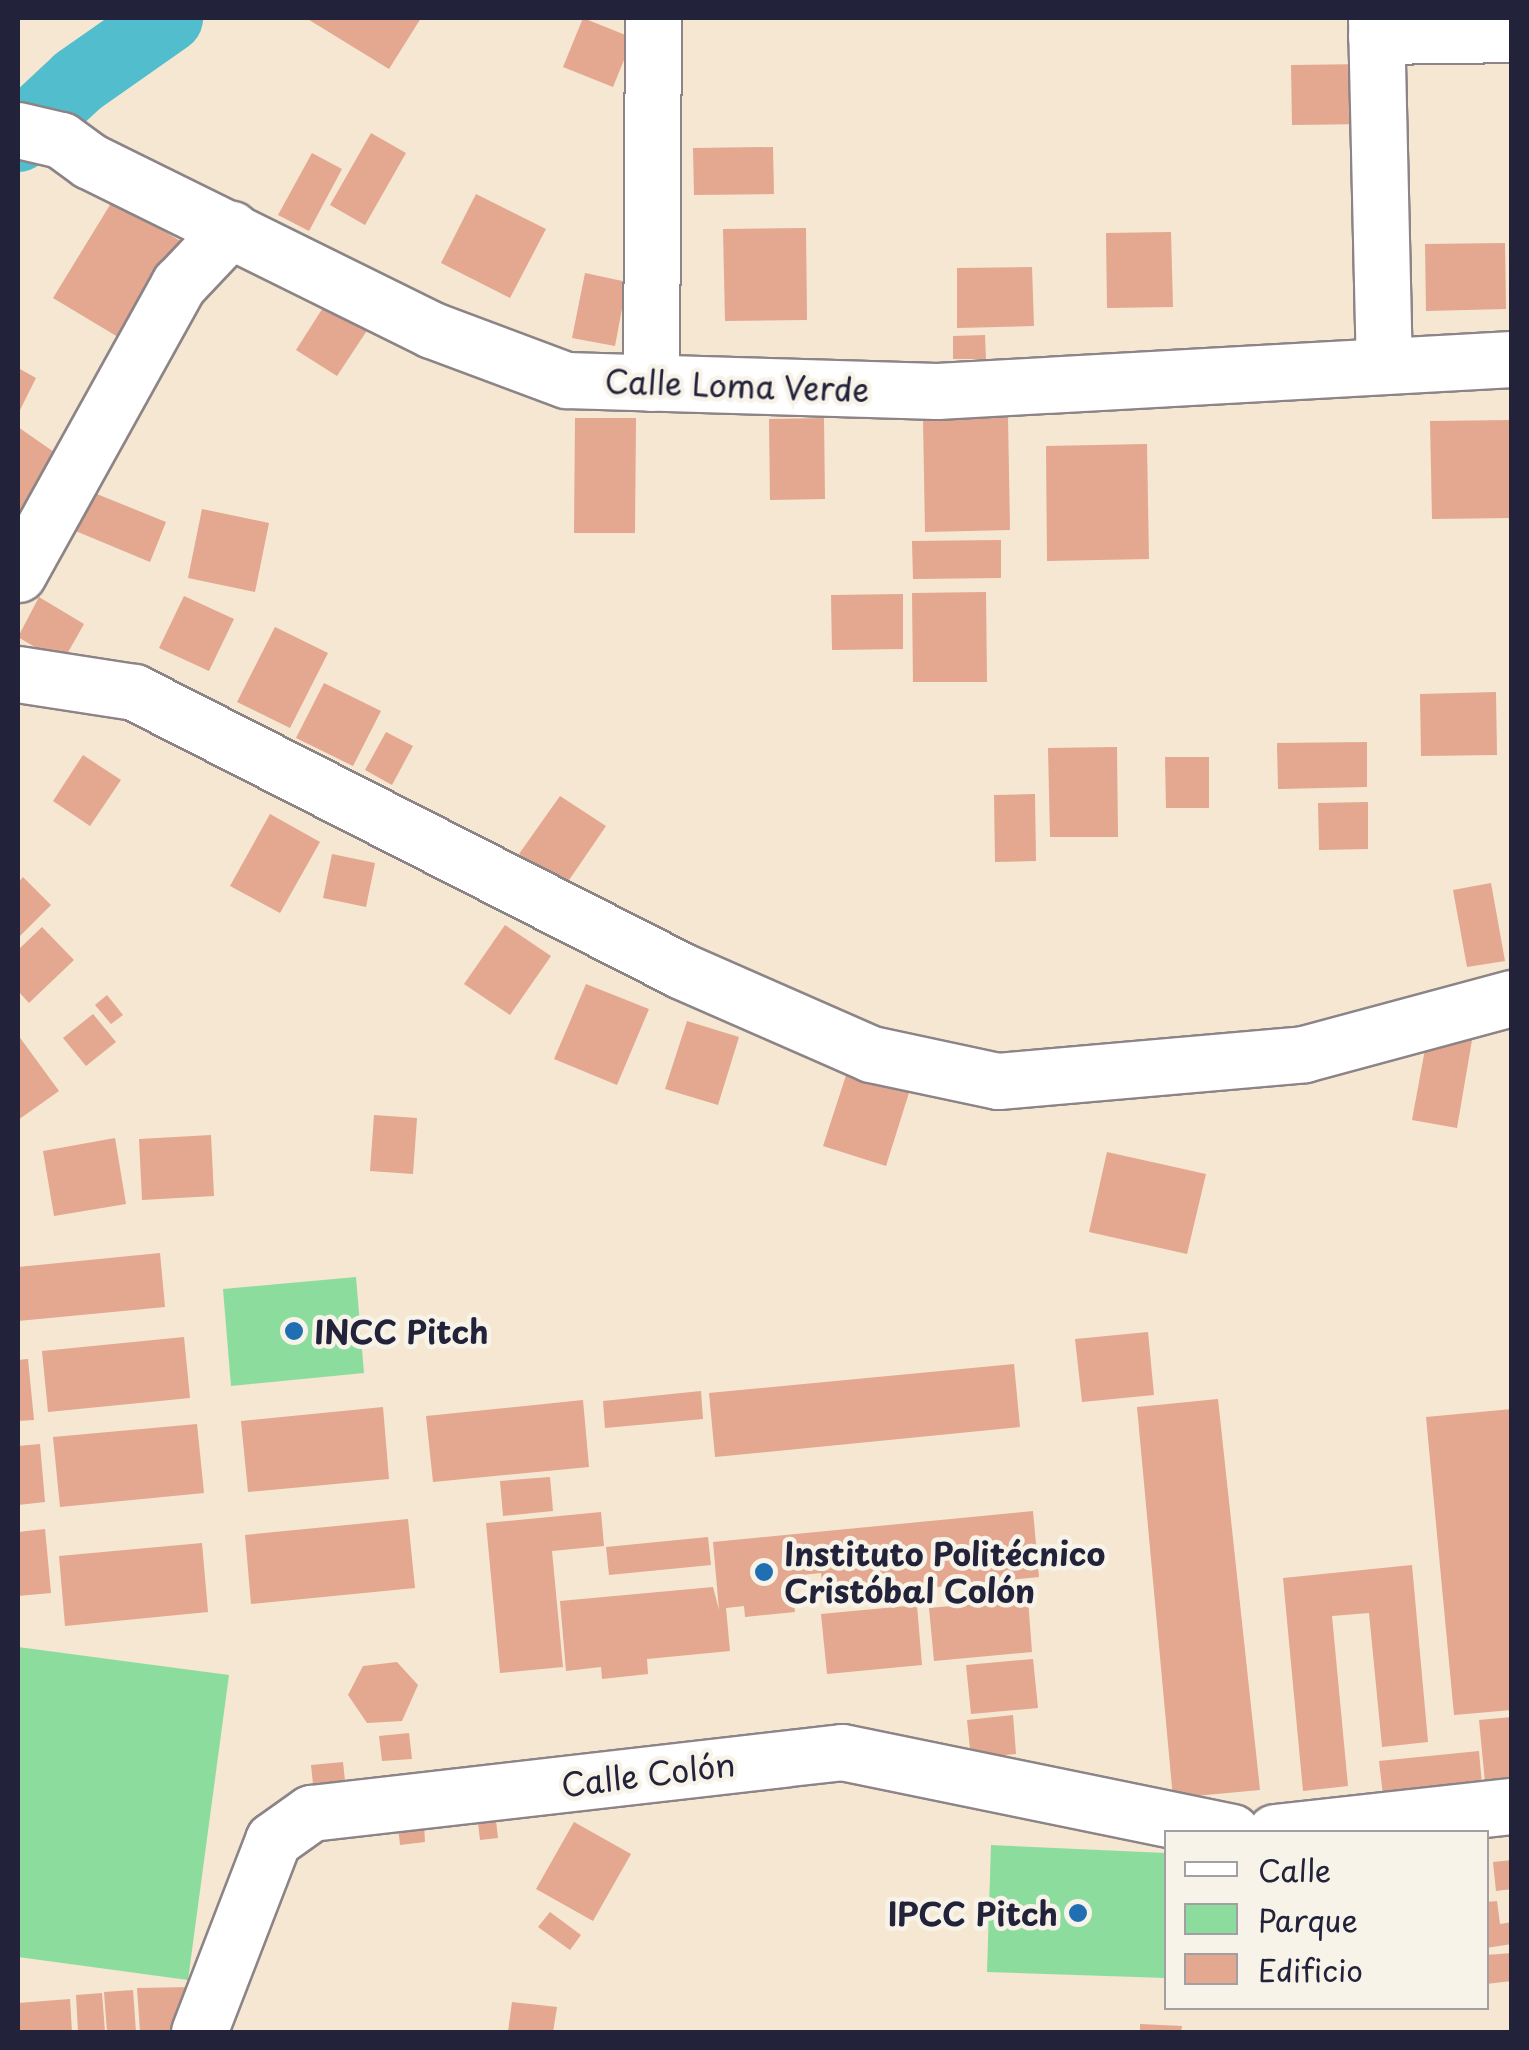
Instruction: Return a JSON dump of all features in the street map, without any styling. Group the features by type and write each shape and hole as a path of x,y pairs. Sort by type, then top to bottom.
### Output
{"street":[{"path":"651,383 653,18"},
{"path":"1384,366 1376,27 1512,34"},
{"name":"Calle Loma Verde","path":"39,135 432,330 566,380 937,391 1512,359"},
{"path":"18,574 179,284 232,229"},
{"path":"18,674 134,692 682,971 870,1054 998,1081 1304,1054 1512,998"},
{"name":"Calle Colón","path":"198,2032 273,1840 311,1812 842,1752 1222,1830"},
{"path":"1293,1830 1512,1806"}],"green space":[{"name":"INCC Pitch","path":"356,1277 364,1373 231,1386 223,1289"},
{"path":"18,1647 229,1675 188,1980 18,1957"},
{"name":"IPCC Pitch","path":"991,1845 1164,1853 1164,1978 987,1972"}],"building":[{"path":"306,18 421,18 389,69"},
{"path":"583,18 633,38 613,87 563,67"},
{"path":"1369,64 1370,124 1292,125 1291,65"},
{"path":"371,133 406,153 365,225 330,205"},
{"path":"773,147 774,194 694,195 693,148"},
{"path":"312,153 342,169 309,231 278,215"},
{"path":"476,194 546,229 510,298 441,263"},
{"path":"113,200 182,242 123,340 53,298"},
{"path":"806,228 807,320 725,321 723,229"},
{"path":"1171,232 1173,307 1107,308 1106,233"},
{"path":"1505,243 1506,309 1426,311 1425,244"},
{"path":"1032,267 1034,326 957,328 957,268"},
{"path":"585,273 627,282 615,346 572,338"},
{"path":"326,303 368,329 337,376 296,350"},
{"path":"985,335 986,359 953,359 953,336"},
{"path":"18,368 36,378 18,414"},
{"path":"1008,417 1010,530 925,532 923,419"},
{"path":"575,418 636,418 635,533 574,533"},
{"path":"824,418 825,499 770,500 769,419"},
{"path":"1512,420 1512,518 1432,519 1430,421"},
{"path":"18,427 64,459 18,527"},
{"path":"1147,444 1149,559 1047,561 1046,446"},
{"path":"82,488 166,522 150,562 66,527"},
{"path":"202,509 269,523 255,592 188,578"},
{"path":"1001,540 1001,578 913,579 912,541"},
{"path":"986,592 987,682 913,682 912,593"},
{"path":"903,594 903,649 832,650 831,595"},
{"path":"184,596 234,619 209,671 159,648"},
{"path":"39,597 84,624 62,663 18,637"},
{"path":"275,627 328,653 290,728 237,702"},
{"path":"324,683 381,711 353,766 296,738"},
{"path":"1496,692 1497,755 1421,756 1420,694"},
{"path":"386,732 413,746 392,785 365,770"},
{"path":"1367,742 1367,787 1278,789 1277,743"},
{"path":"1117,747 1118,837 1050,837 1048,748"},
{"path":"83,755 121,780 90,826 53,801"},
{"path":"1165,757 1209,757 1209,808 1166,808"},
{"path":"1035,794 1036,861 995,862 994,795"},
{"path":"560,796 606,826 565,886 519,854"},
{"path":"1368,802 1368,849 1319,850 1318,803"},
{"path":"270,814 320,842 280,913 230,886"},
{"path":"332,854 375,863 366,907 323,898"},
{"path":"23,877 51,905 18,938 18,883"},
{"path":"1491,883 1505,961 1467,967 1453,890"},
{"path":"505,925 551,956 510,1015 464,984"},
{"path":"42,927 74,960 29,1003 18,991 18,950"},
{"path":"586,984 649,1009 617,1085 554,1059"},
{"path":"107,995 123,1015 111,1024 95,1005"},
{"path":"93,1014 116,1042 86,1066 63,1038"},
{"path":"687,1021 739,1037 718,1105 665,1089"},
{"path":"1428,1033 1472,1040 1457,1128 1412,1120"},
{"path":"18,1035 59,1091 18,1120"},
{"path":"851,1060 913,1080 886,1166 823,1146"},
{"path":"374,1115 417,1118 413,1174 370,1171"},
{"path":"211,1135 214,1196 142,1200 139,1139"},
{"path":"115,1138 126,1204 54,1216 43,1151"},
{"path":"1107,1152 1206,1174 1187,1254 1089,1232"},
{"path":"160,1253 165,1307 18,1321 18,1267"},
{"path":"1148,1332 1154,1395 1082,1402 1075,1339"},
{"path":"184,1337 190,1398 48,1412 42,1351"},
{"path":"28,1359 34,1420 18,1421 18,1360"},
{"path":"1014,1364 1020,1427 715,1457 709,1393"},
{"path":"701,1391 703,1419 605,1428 603,1401"},
{"path":"1218,1399 1260,1790 1173,1798 1137,1407"},
{"path":"583,1400 589,1467 433,1482 426,1416"},
{"path":"383,1407 389,1479 248,1492 241,1421"},
{"path":"1512,1409 1512,1710 1454,1715 1426,1417"},
{"path":"197,1424 204,1493 60,1507 53,1437"},
{"path":"40,1444 45,1502 18,1505 18,1446"},
{"path":"550,1477 553,1511 503,1516 500,1481"},
{"path":"1033,1511 1039,1577 824,1598 821,1573 791,1576 795,1612 745,1617 744,1606 726,1608 730,1651 647,1659 648,1674 602,1679 601,1667 566,1671 560,1601 713,1587 719,1610 713,1542"},
{"path":"601,1512 604,1546 552,1551 563,1667 500,1673 486,1523"},
{"path":"408,1519 415,1588 251,1604 245,1535"},
{"path":"45,1529 51,1593 18,1596 18,1532"},
{"path":"708,1537 711,1565 609,1575 606,1547"},
{"path":"202,1543 208,1612 65,1626 59,1556"},
{"path":"1412,1565 1428,1742 1382,1747 1369,1613 1332,1616 1348,1786 1303,1791 1283,1578"},
{"path":"1028,1599 1032,1652 934,1661 929,1608"},
{"path":"917,1605 922,1665 827,1674 821,1614"},
{"path":"1033,1659 1038,1708 971,1714 966,1665"},
{"path":"397,1662 418,1685 402,1721 367,1723 348,1695 363,1666"},
{"path":"1013,1715 1016,1754 971,1758 967,1720"},
{"path":"1512,1717 1512,1779 1485,1782 1479,1720"},
{"path":"409,1733 412,1759 382,1761 379,1736"},
{"path":"1479,1751 1482,1785 1384,1804 1379,1761"},
{"path":"343,1762 346,1790 314,1793 311,1765"},
{"path":"495,1812 498,1838 480,1840 477,1814"},
{"path":"574,1822 631,1854 593,1921 536,1889"},
{"path":"424,1824 425,1842 400,1845 398,1826"},
{"path":"1512,1860 1512,1889 1496,1891 1493,1862"},
{"path":"1497,1901 1500,1924 1512,1922 1512,1944 1489,1948 1489,1902"},
{"path":"550,1912 581,1935 570,1950 538,1927"},
{"path":"1512,1953 1512,1981 1489,1984 1489,1955"},
{"path":"192,1987 181,2032 140,2032 137,1988"},
{"path":"133,1990 136,2032 107,2032 104,1992"},
{"path":"102,1993 105,2032 78,2032 76,1995"},
{"path":"70,1999 72,2032 18,2032 18,2003"},
{"path":"512,2002 557,2007 553,2032 508,2032"},
{"path":"1140,2024 1182,2026 1181,2032 1140,2032"}],"waterway":[{"path":"18,137 78,81 168,18"}],"place":[{"name":"INCC Pitch","path":"294,1331"},
{"name":"Instituto Politécnico Cristóbal Colón","path":"764,1572"},
{"name":"IPCC Pitch","path":"1078,1913"}]}
